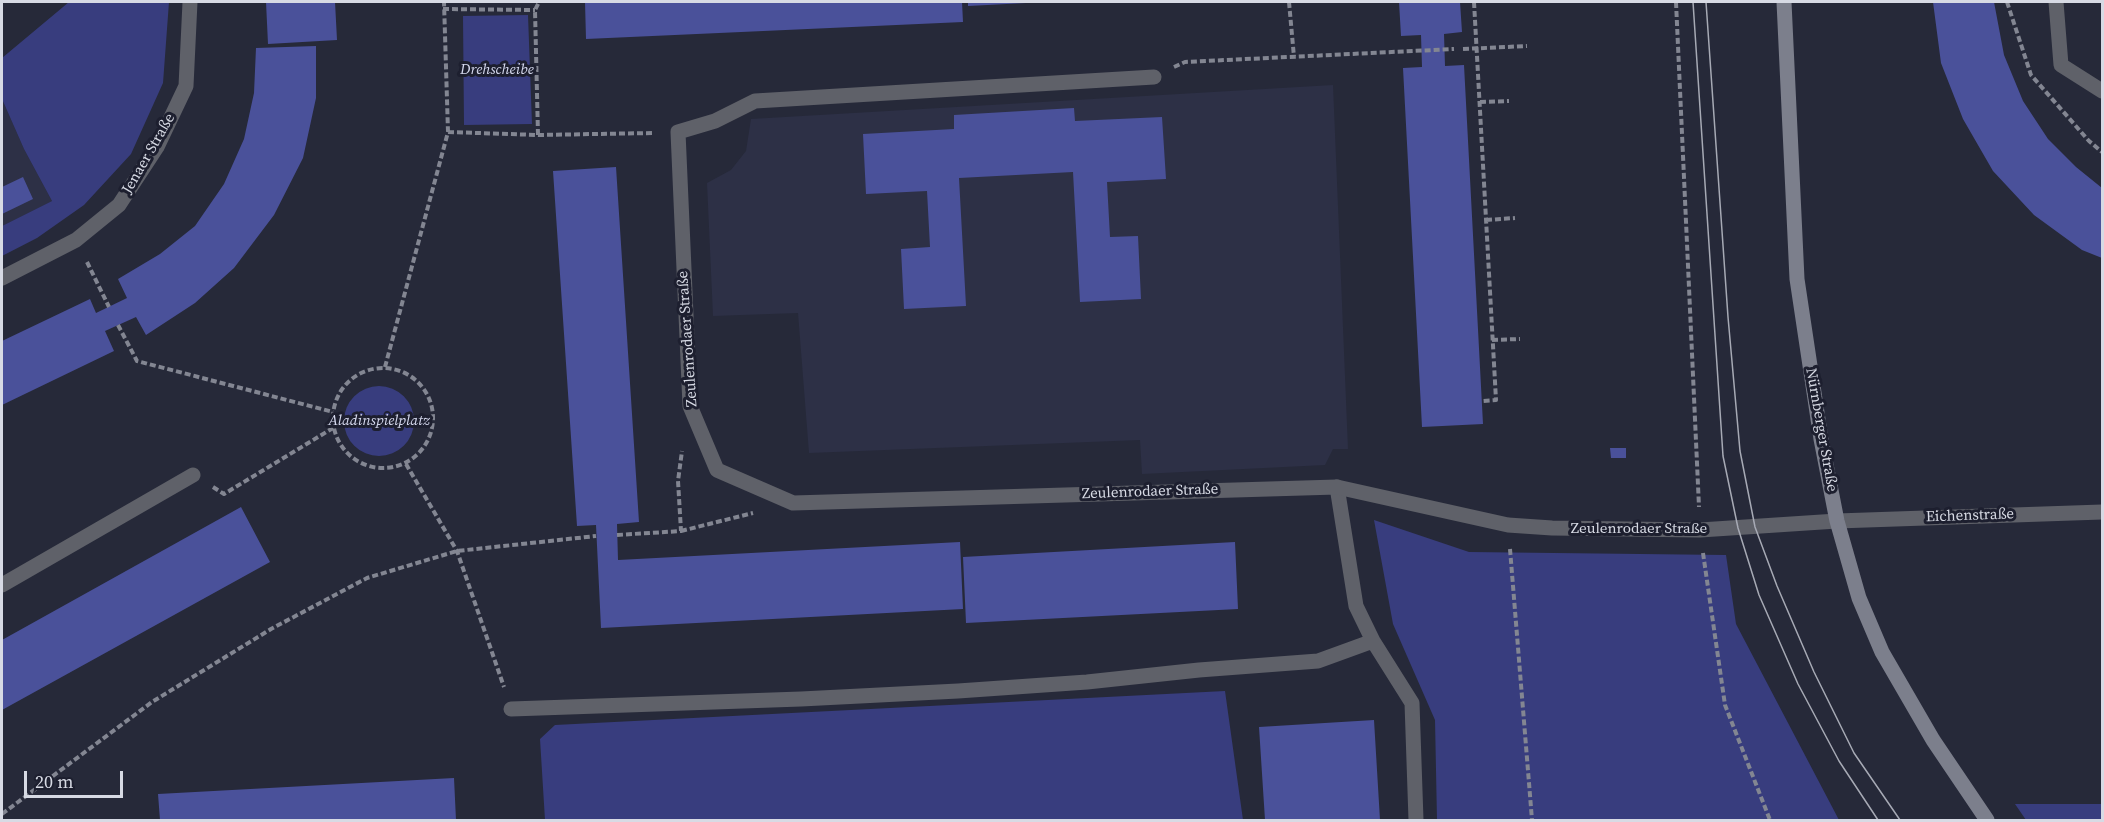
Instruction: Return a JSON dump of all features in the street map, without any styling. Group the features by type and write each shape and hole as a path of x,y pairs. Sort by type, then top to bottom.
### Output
{"main road":[{"name":"Nürnberger Straße","path":"1784,2 1797,279 1821,439 1838,521 1859,598 1882,652 1933,740 1987,820"}],"street":[{"name":"Jenaer Straße","path":"2,278 76,240 119,205 157,147 186,86 190,2"},
{"path":"2056,2 2061,64 2103,91"},
{"path":"678,132 716,120 755,100 1154,77"},
{"name":"Zeulenrodaer Straße","path":"678,132 690,406 717,470 793,503 1337,487 1508,525 1552,528 1700,530 1838,521"},
{"path":"2,585 193,475"},
{"path":"1337,487 1356,606 1373,641 1412,703 1416,820"},
{"name":"Eichenstraße","path":"1838,521 2103,512"},
{"path":"511,709 812,699 958,692 1087,682 1199,670 1318,661 1373,641"}],"path":[{"path":"386,368 448,132 444,2"},
{"path":"538,135 534,10 539,2"},
{"path":"1289,2 1294,57"},
{"path":"1474,2 1496,400 1482,401"},
{"path":"1676,2 1700,530 1725,705 1770,820"},
{"path":"443,9 534,10"},
{"path":"1463,49 1527,46"},
{"path":"1154,77 1185,62 1454,49"},
{"path":"1480,102 1509,100"},
{"path":"448,132 538,135 678,132"},
{"path":"1486,220 1515,218"},
{"path":"76,240 109,307"},
{"path":"118,325 137,361 333,412"},
{"path":"1492,340 1521,339"},
{"path":"386,368 403,371 415,378 426,391 434,417 432,432 423,449 406,464 382,469 366,466 344,451 333,428 333,412 340,392 353,377 371,369 386,368"},
{"path":"193,475 224,494 333,428"},
{"path":"406,464 457,551 511,709"},
{"path":"678,481 681,531"},
{"path":"617,535 681,531 793,503"},
{"path":"1508,525 1532,820"},
{"path":"2,814 152,702 271,629 367,579 457,551 596,536"}],"shaded area":[{"path":"1333,85 1348,449 1333,449 1325,465 1142,474 1140,440 809,453 798,313 713,316 707,183 731,170 746,151 751,119"},
{"path":"2,99 24,149 52,201 2,226"}],"green space":[{"path":"69,2 169,2 163,83 131,154 84,205 37,238 2,256 2,226 52,201 24,149 2,99 2,58"},
{"name":"Drehscheibe","path":"528,15 532,124 464,125 463,16"},
{"name":"Aladinspielplatz","path":"379,386 392,389 404,396 411,408 414,421 411,434 404,446 392,453 379,456 366,453 354,446 347,434 344,421 347,408 354,396 366,389"},
{"path":"1374,520 1469,552 1726,555 1736,624 1839,820 1437,820 1435,720 1393,624"},
{"path":"1225,691 1243,820 545,820 540,739 555,725"},
{"path":"2015,804 2102,804 2102,820 2026,820"}],"building":[{"path":"266,2 335,2 337,40 268,44"},
{"path":"585,2 962,2 963,22 586,39"},
{"path":"968,2 1026,2 1026,3 968,6"},
{"path":"1399,2 1460,2 1462,32 1444,34 1445,66 1464,65 1483,424 1422,427 1403,68 1422,67 1421,35 1401,36"},
{"path":"1933,2 1994,2 2004,55 2023,101 2048,139 2076,167 2102,188 2102,258 2082,250 2034,215 1993,171 1963,119 1941,63"},
{"path":"316,46 316,98 303,158 274,215 234,268 195,303 146,335 136,317 105,331 114,351 2,405 2,341 90,299 96,313 127,298 118,279 160,254 195,226 224,184 244,139 254,93 256,48"},
{"path":"1074,108 1075,121 1162,117 1166,179 1107,182 1110,237 1138,236 1141,299 1080,302 1073,172 959,178 966,306 904,309 901,249 930,247 927,191 866,194 863,134 954,129 954,115"},
{"path":"616,167 639,522 617,524 618,560 960,542 963,609 601,628 596,525 577,526 553,171"},
{"path":"23,177 33,199 2,214 2,187"},
{"path":"1610,448 1626,448 1626,458 1611,458"},
{"path":"241,507 270,562 2,710 2,640"},
{"path":"1235,542 1238,609 966,623 963,557"},
{"path":"1374,720 1380,820 1265,820 1259,727"},
{"path":"454,778 456,820 160,820 158,794"}],"tram line":[{"path":"1693,2 1723,456 1738,528 1759,595 1798,684 1839,761 1878,820"},
{"path":"1706,2 1728,317 1740,451 1755,527 1777,586 1814,672 1854,753 1900,820"}]}
